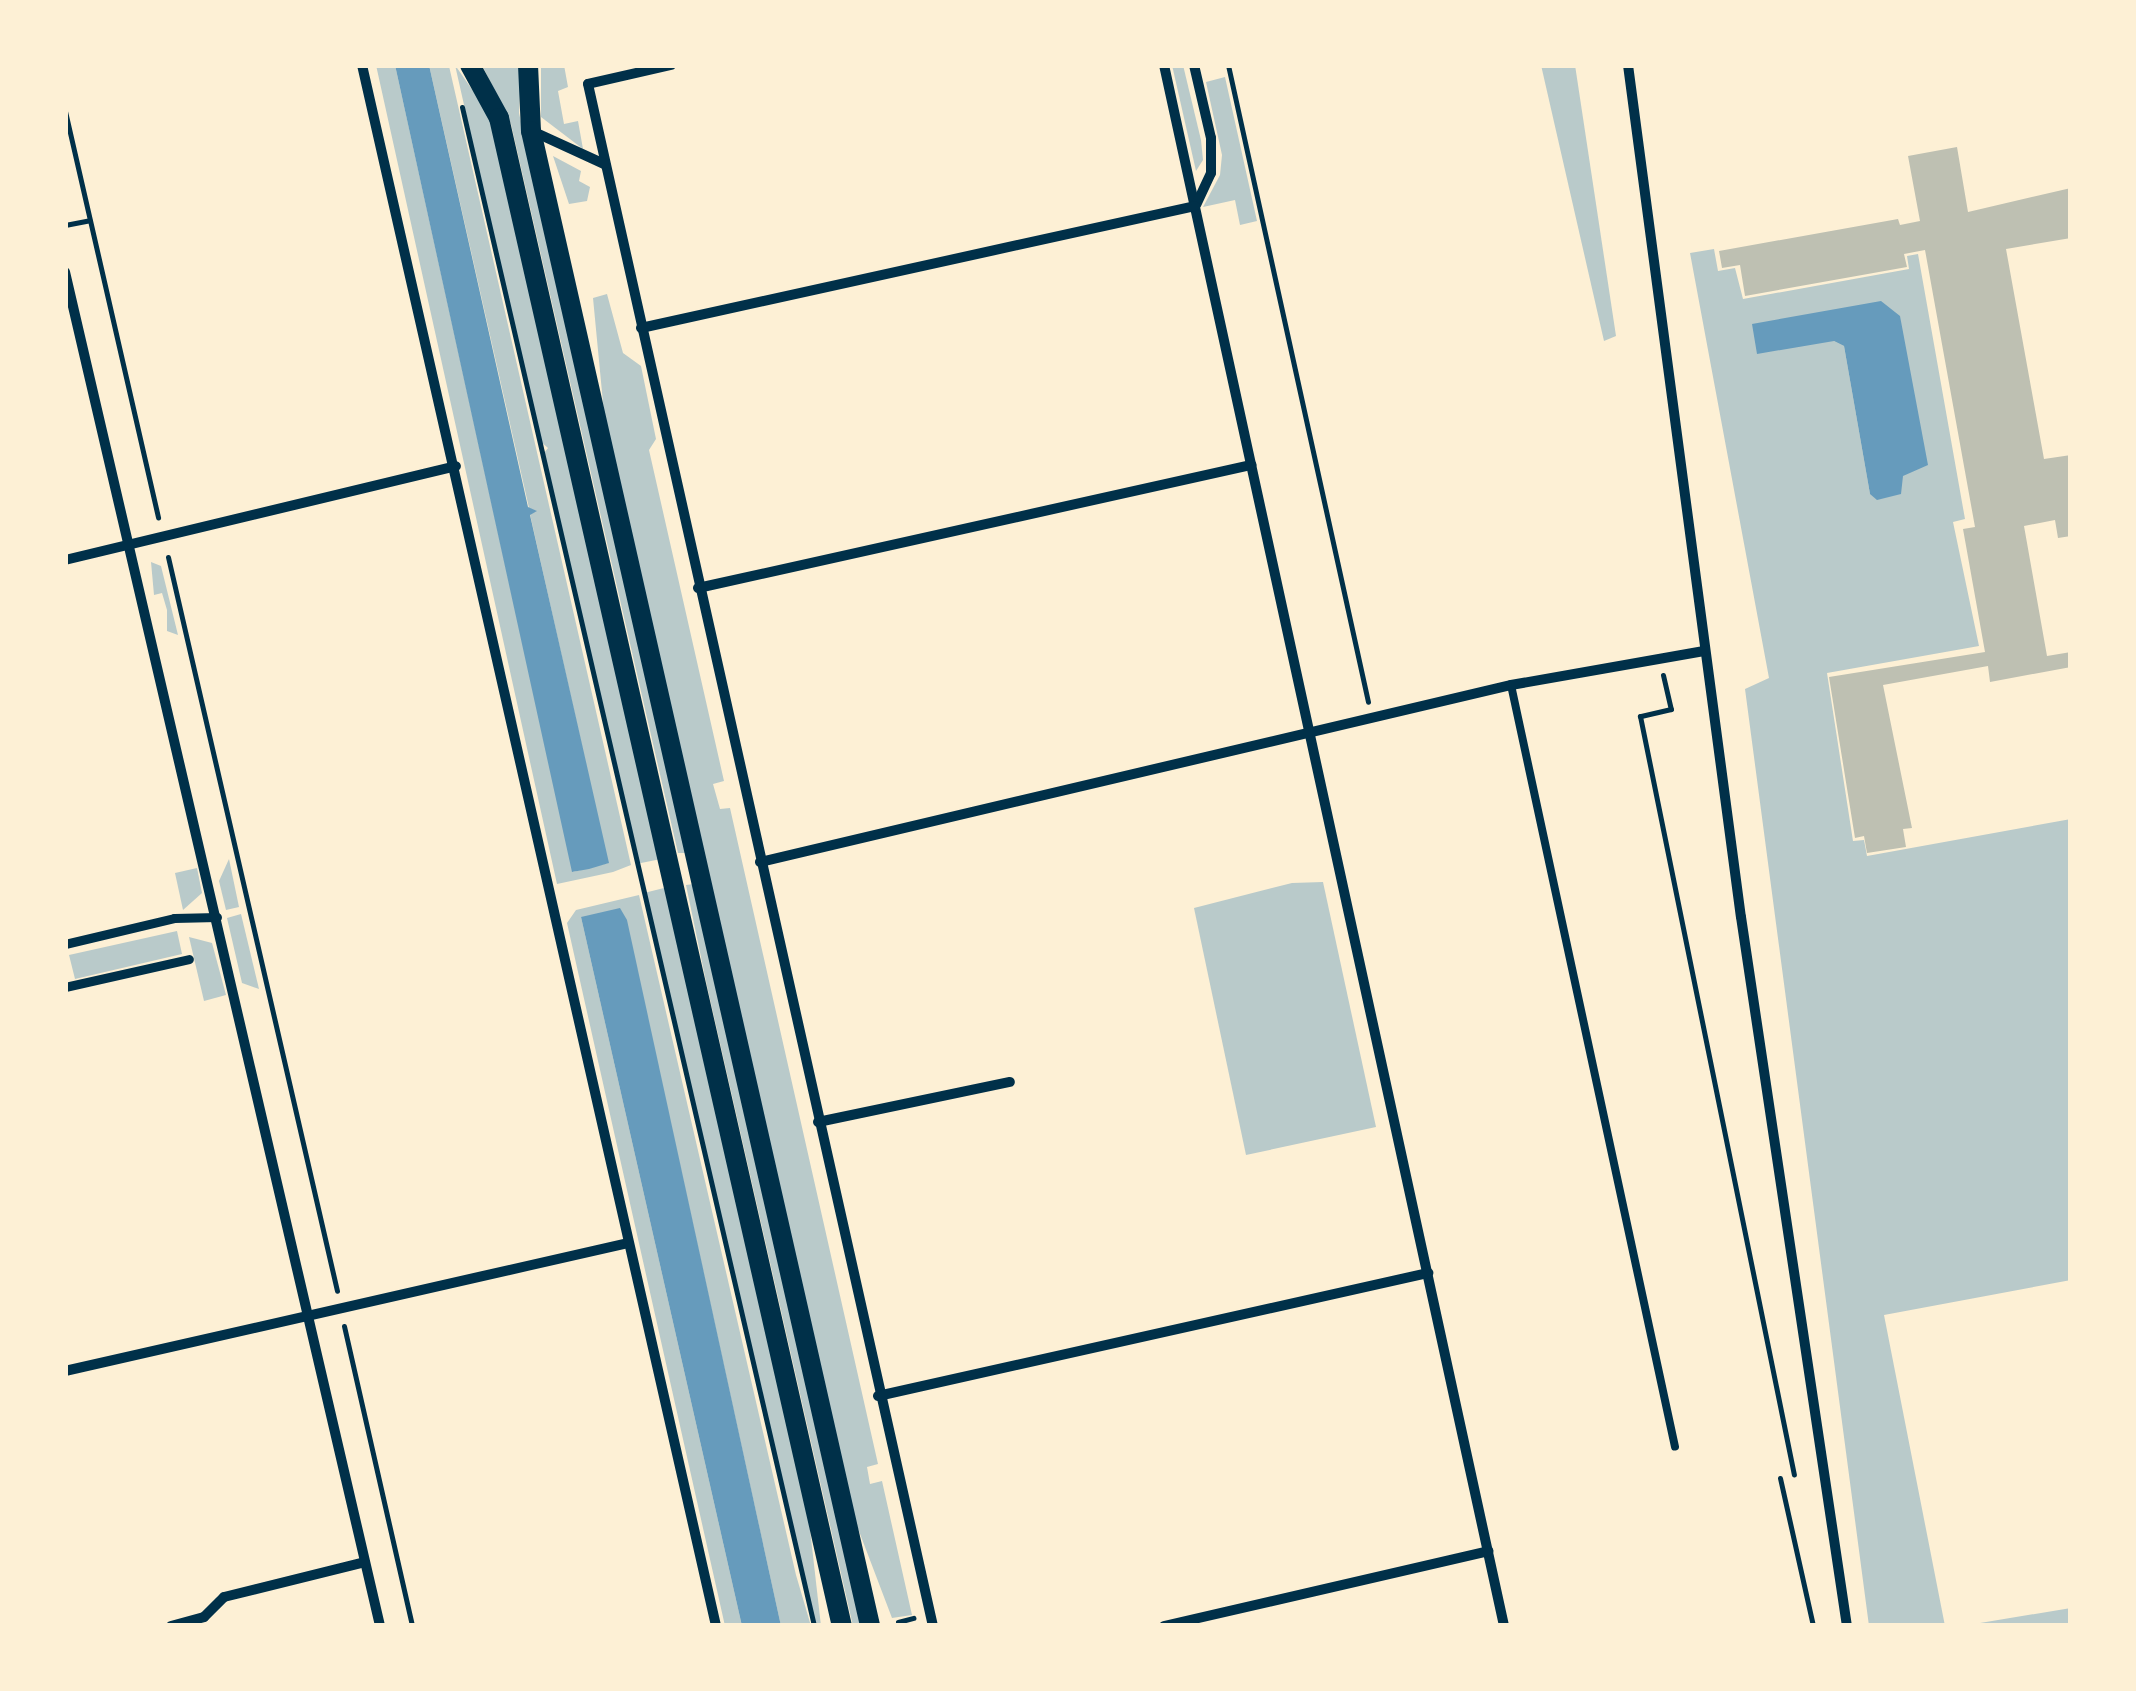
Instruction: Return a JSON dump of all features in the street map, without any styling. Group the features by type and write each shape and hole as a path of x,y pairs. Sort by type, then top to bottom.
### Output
{"main road":[{"path":"470,65 499,118 842,1626"},
{"path":"528,65 531,131 870,1626"}],"street":[{"path":"362,65 716,1626"},
{"path":"671,65 588,84 878,1396 934,1626"},
{"path":"1164,65 1504,1626"},
{"path":"1194,65 1211,138 1211,173 1195,206"},
{"path":"1628,65 1704,650 1847,1626"},
{"path":"531,131 604,164"},
{"path":"641,328 1195,206"},
{"path":"65,272 311,1316 380,1626"},
{"path":"698,588 1251,465"},
{"path":"65,560 456,466"},
{"path":"760,862 1511,685 1704,650"},
{"path":"65,944 174,918 218,917"},
{"path":"65,987 189,959"},
{"path":"818,1122 1010,1082"},
{"path":"65,1371 628,1243"},
{"path":"878,1396 1428,1273"},
{"path":"1164,1626 1488,1551"},
{"path":"171,1626 204,1617 224,1597 365,1562"}],"lane":[{"path":"1511,685 1675,1446"},
{"path":"825,1553 833,1626"}],"path":[{"path":"1228,65 1372,717"},
{"path":"461,104 814,1626"},
{"path":"65,112 412,1626"},
{"path":"65,224 90,220"},
{"path":"1659,656 1671,709 1640,716 1794,1475"},
{"path":"1780,1478 1814,1626"}],"shaded area":[{"path":"376,65 395,65 573,872 608,863 530,514 536,511 529,508 429,65 449,66 631,865 613,872 557,884"},
{"path":"455,65 489,114 661,859 636,864 544,453 548,448 540,441"},
{"path":"482,65 521,65 519,113 687,853 678,853 511,124"},
{"path":"541,65 564,65 568,87 558,91 564,124 578,121 583,149 541,117"},
{"path":"1172,65 1183,65 1201,140 1203,160 1196,171"},
{"path":"1541,65 1575,65 1616,336 1604,341"},
{"path":"1225,77 1257,221 1240,225 1235,200 1203,207 1220,175 1222,155 1206,82"},
{"path":"553,156 581,171 579,181 590,187 587,201 569,204"},
{"path":"1714,249 1718,271 1735,268 1743,299 1909,269 1907,256 1918,254 1965,519 1953,522 1979,646 1827,673 1853,841 1864,840 1867,856 2071,819 2071,1280 1884,1315 1945,1626 1869,1626 1745,689 1769,678 1690,253","holes":["1900,316 1903,476 1870,494 1844,346 1834,341"]},
{"path":"607,294 623,353 641,366 656,439 649,450 724,781 713,784 720,809 730,808 878,1464 867,1467 870,1484 882,1481 912,1615 892,1618 854,1518 604,413 593,298"},
{"path":"151,562 161,566 178,635 167,631 167,610 162,593 154,595"},
{"path":"229,859 239,907 226,910 219,881"},
{"path":"197,868 202,893 183,910 175,873"},
{"path":"1323,882 1376,1127 1246,1155 1194,908 1292,883"},
{"path":"694,884 864,1626 853,1626 707,986 686,885"},
{"path":"668,887 807,1503 821,1626 816,1626 644,893"},
{"path":"639,895 811,1626 781,1626 626,920 581,917 742,1626 725,1626 567,923 576,910"},
{"path":"241,914 259,989 242,983 227,918"},
{"path":"177,931 182,954 75,979 69,955"},
{"path":"189,937 212,943 226,995 204,1001"},
{"path":"2071,1608 2071,1626 1962,1626"}],"water":[{"path":"395,65 429,65 528,507 537,511 530,515 609,863 589,869 572,872"},
{"path":"1881,301 1900,316 1928,465 1903,476 1901,494 1877,500 1870,494 1844,346 1834,341 1757,354 1752,324"},
{"path":"620,908 627,920 781,1626 742,1626 581,917"}],"building":[{"path":"1957,147 1968,212 2071,188 2071,238 2006,249 2044,459 2071,455 2071,536 2058,538 2055,520 2024,526 2047,656 2071,652 2071,667 1990,682 1988,666 1883,685 1912,828 1903,829 1906,847 1867,853 1864,836 1855,838 1829,677 1985,652 1963,529 1975,527 1925,250 1904,254 1907,267 1745,296 1740,265 1722,268 1719,251 1898,219 1900,225 1920,221 1908,156"}]}
